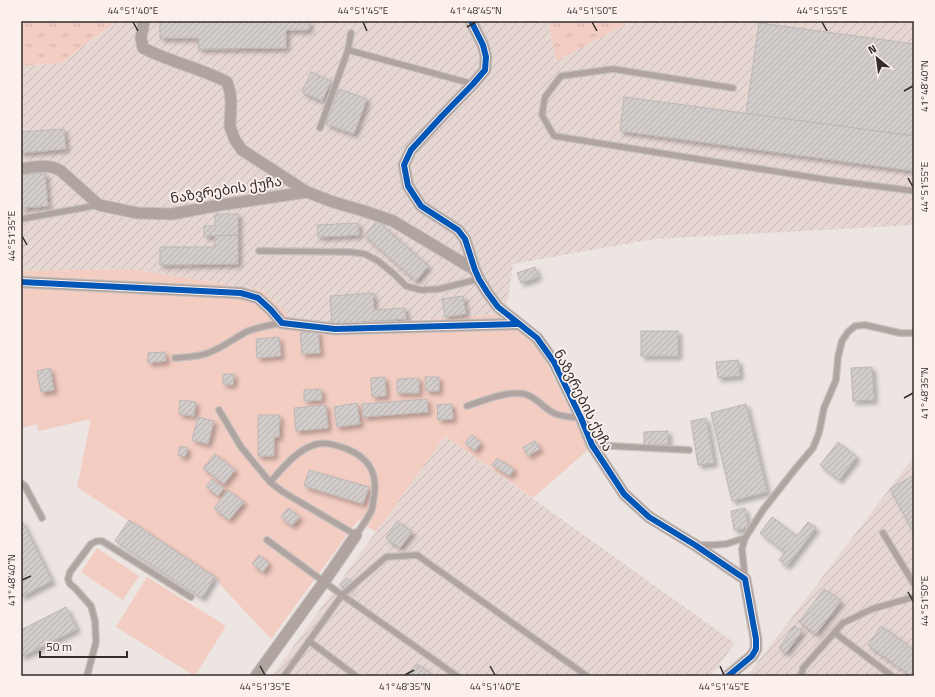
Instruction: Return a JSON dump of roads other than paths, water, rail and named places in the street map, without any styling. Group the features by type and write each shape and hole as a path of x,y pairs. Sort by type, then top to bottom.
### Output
{"street":[{"name":"ნაზვრების ქუჩა","path":"144,21 141,38 143,48 154,54 215,76 227,82 232,102 230,127 235,140 242,150 307,192 393,221 477,275"},
{"name":"ნაზვრების ქუჩა","path":"471,21 483,45 486,57 485,70 411,150 404,165 408,186 421,206 458,230 465,239 477,275 487,292 498,307 537,338 554,362 581,418 592,445 624,494 649,517 695,545 745,579"},
{"name":"ნაზვრების ქუჩა","path":"21,169 44,166 54,167 61,170 99,204 137,213 172,214 307,192"},
{"path":"21,282 241,293 258,298 282,323 335,329 518,324"},
{"path":"256,676 356,536"},
{"path":"728,676 752,656 756,649 756,639 745,579"}],"lane":[{"path":"320,128 348,50 350,34"},
{"path":"348,50 473,84"},
{"path":"733,88 613,69 562,76 545,97 542,115 554,136 829,180 914,191"},
{"path":"21,219 99,204"},
{"path":"259,251 350,252 365,254 378,261 406,286 421,290 439,289 477,275"},
{"path":"175,358 197,356 208,353 225,345 246,332 263,326 282,323"},
{"path":"745,579 742,549 745,538 764,510 813,448 819,433 824,408 836,380 838,357 842,341 848,332 855,326 865,325 900,333 914,333"},
{"path":"467,406 512,393 524,394 537,400 556,415 581,418"},
{"path":"219,410 241,447 270,482 283,492 356,536 372,509 375,491 373,471 365,460 352,451 335,445 318,443 306,448 295,456 270,482"},
{"path":"592,445 689,450"},
{"path":"21,483 42,518"},
{"path":"883,533 914,584"},
{"path":"695,545 726,544 745,538"},
{"path":"267,540 342,596 457,676"},
{"path":"87,676 96,642 95,621 91,606 68,580 70,572 91,544 97,541 102,541 191,597"},
{"path":"284,676 342,596 386,557 417,555 587,676"},
{"path":"801,676 803,668 843,622 872,609 914,597"},
{"path":"835,632 892,676"},
{"path":"309,641 356,676"}]}
